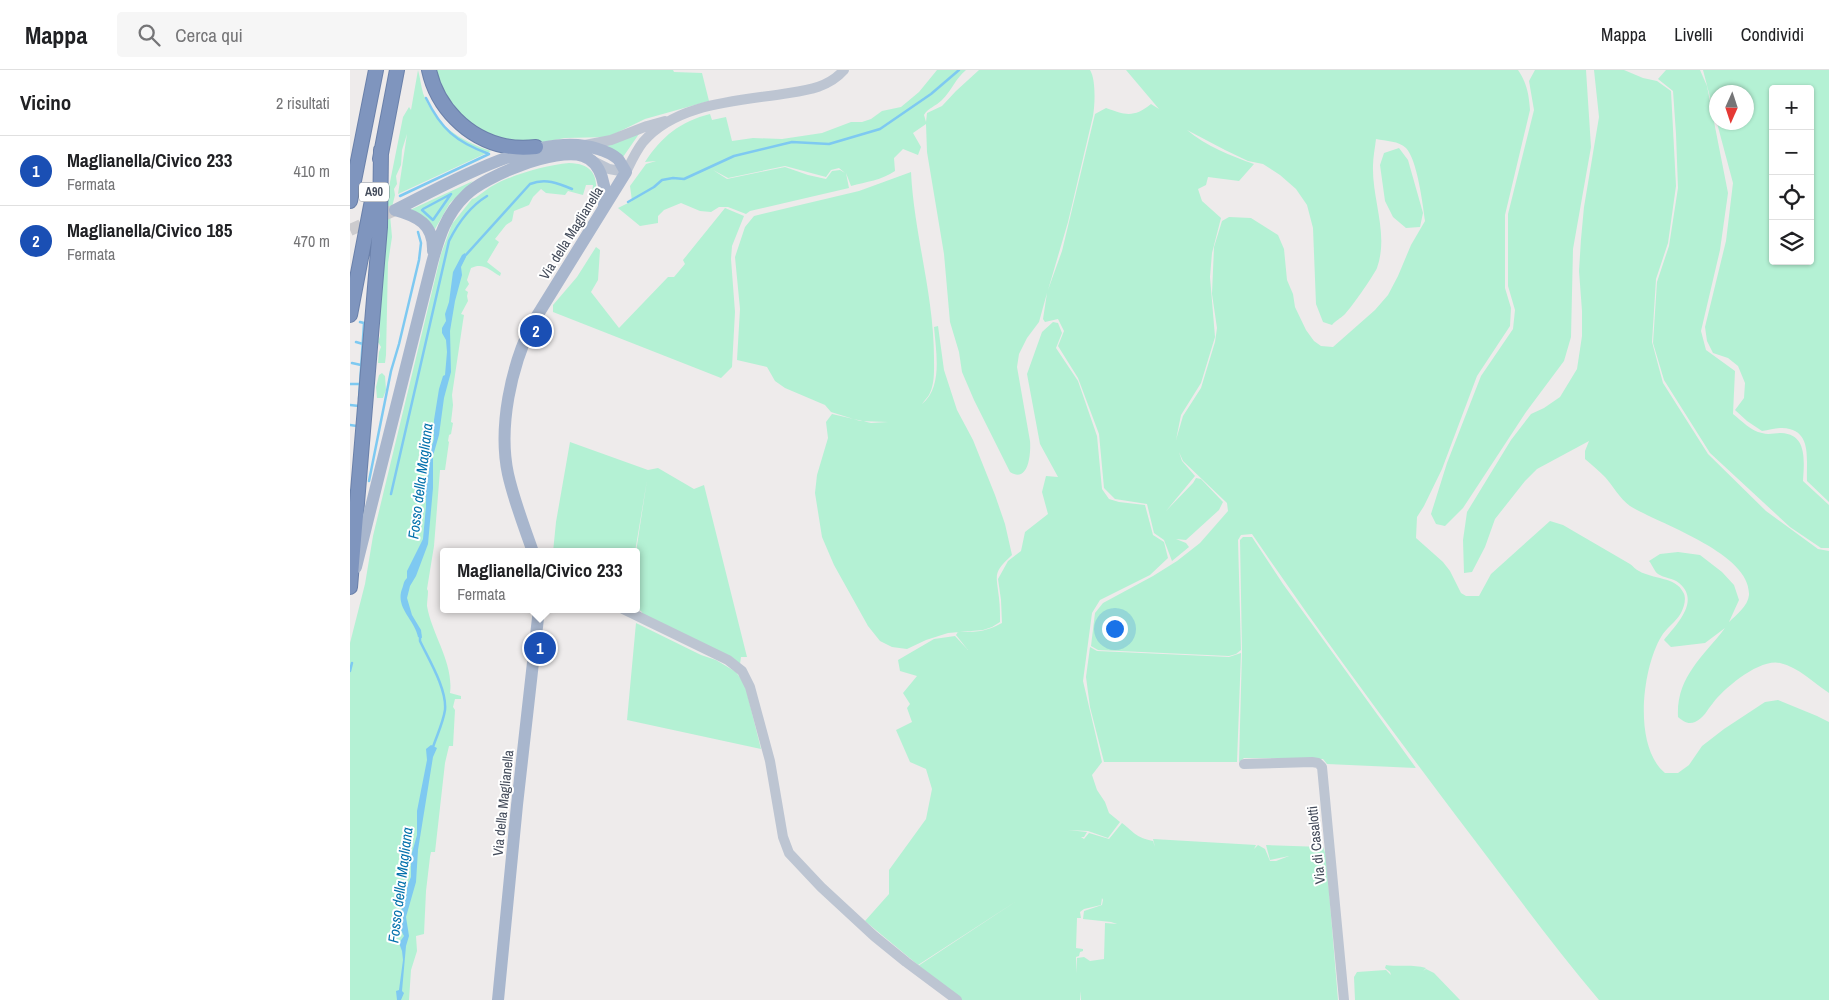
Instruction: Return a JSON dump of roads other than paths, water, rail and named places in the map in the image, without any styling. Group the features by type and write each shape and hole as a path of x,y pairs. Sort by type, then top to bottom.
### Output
{"highway":[{"name":"A90","path":"350,200 376,70"},
{"name":"A90","path":"350,314 397,70"},
{"path":"429,70 435,88 446,108 471,132 500,145 519,148 536,147"},
{"path":"350,166 366,116"},
{"path":"350,588 380,236 382,150"}],"main road":[{"path":"432,263 433,241 427,227 413,216 395,210 462,176 536,147 560,144 585,151 610,153 618,160 626,172"},
{"path":"585,151 598,169 604,184 603,210"},
{"path":"350,588 380,477 432,263 446,220 457,204 476,187 501,173 542,159 573,155 585,151"},
{"name":"Via della Maglianella","path":"531,548 517,508 506,459 508,406 517,362 532,324 626,172"},
{"name":"Via della Maglianella","path":"498,1000 539,613"}],"street":[{"name":"Via della Maglianella","path":"626,172 644,141 674,119 711,106 810,90 828,83 844,70"},
{"path":"585,151 647,126 674,119"},
{"path":"630,613 728,660 742,671 750,688 762,729 770,760 783,837 789,853 821,887 874,936 957,1000"},
{"name":"Via di Casalotti","path":"1244,764 1312,762 1318,763 1322,767 1344,1000"}],"water":[{"path":"465,253 466,257 461,267 462,275 450,331 451,372 433,456 433,488 428,544 416,576 410,586 407,598 412,615 421,630 422,638 418,637 403,608 401,596 407,578 407,571 423,539 426,482 429,471 430,452 434,439 434,420 439,389 445,375 447,352 442,328 446,321 445,314 449,302 453,272"},
{"path":"431,745 437,748 433,757 418,850 416,882 406,917 409,936 406,946 402,991 404,993 401,1000 397,1000 396,991 399,990 403,960 399,943 404,936 401,930 403,919 401,913 403,899 406,896 407,886 411,877 411,856 417,835 417,811 427,760 426,749"}],"waterway":[{"name":"Fosso della Magliana","path":"628,202 654,187 662,180 684,179 734,156 792,142 829,144 880,129 931,94 959,70"},
{"path":"400,196 489,154 467,145 451,133 438,118 426,98"},
{"name":"Fosso della Magliana","path":"464,257 530,184 546,181 572,189"},
{"path":"422,210 433,220 451,194 423,209"},
{"path":"391,494 449,241 465,216 487,196"},
{"path":"369,481 391,371 419,260 421,243 418,232"},
{"path":"359,399 364,323 360,322"},
{"path":"356,342 363,344"},
{"path":"352,363 361,365"},
{"path":"350,384 360,384"},
{"path":"350,405 359,406"},
{"path":"350,425 357,426"},
{"path":"350,498 351,490"},
{"name":"Fosso della Magliana","path":"420,635 420,641 437,675 445,702 443,720 433,747"},
{"path":"350,671 352,663"}],"tunnel":[{"path":"350,230 395,210"}],"place":[{"name":"Maglianella/Civico 185","path":"536,331"},
{"name":"Maglianella/Civico 233","path":"540,648"}]}
